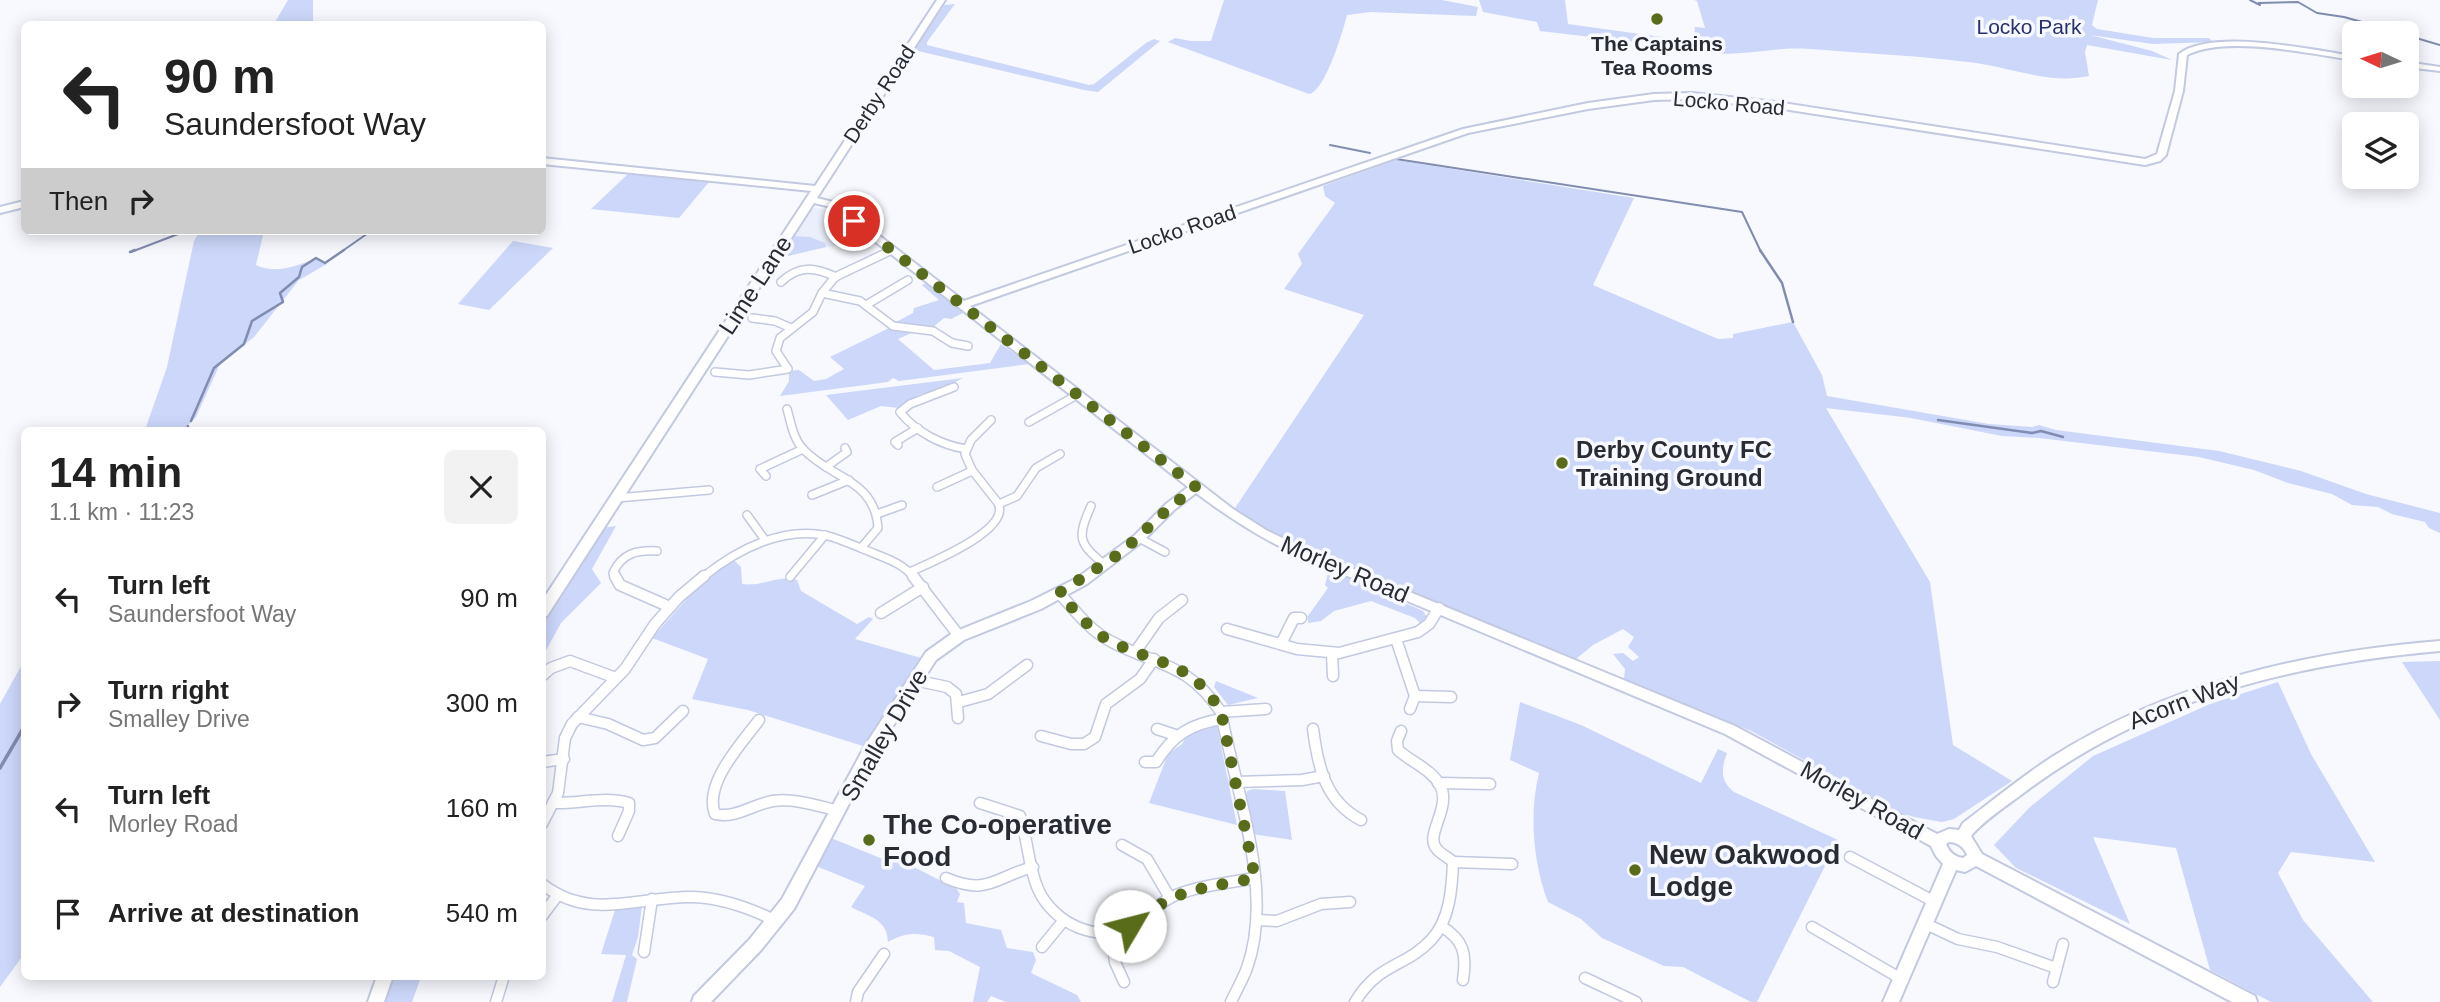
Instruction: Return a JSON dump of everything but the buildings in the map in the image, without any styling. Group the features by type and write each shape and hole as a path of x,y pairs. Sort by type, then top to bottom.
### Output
{"street":[{"name":"Derby Road","path":"814,194 942,0"},
{"name":"Locko Road","path":"962,305 1466,131 1553,111 1654,97 1707,97 1776,105 2145,162 2161,155 2179,92 2183,54 2192,48 2210,44 2243,45 2342,57"},
{"path":"2419,66 2440,69"},
{"path":"546,161 814,194"},
{"name":"Morley Road","path":"814,194 834,205 1228,512 1262,533 1730,730 1938,842"},
{"name":"Lime Lane","path":"546,606 814,194"},
{"path":"0,210 21,205"},
{"path":"715,372 728,376 788,369 776,351 780,338 813,312 822,292 836,277 892,250"},
{"path":"782,278 798,268 808,266 836,277"},
{"path":"866,305 908,280"},
{"path":"822,292 851,297 866,305 889,324 933,331 953,347 968,346"},
{"path":"752,318 761,322 775,321 791,328"},
{"path":"954,387 903,408 901,412 903,417 918,428 947,444 966,449"},
{"path":"1030,422 1077,395"},
{"path":"787,409 794,437 803,449 849,480 864,493 877,513 876,531 860,548"},
{"path":"910,572 990,529 1000,517 999,504 972,471 966,458 966,449 983,425 990,420"},
{"path":"898,445 895,442 918,428"},
{"path":"826,467 846,452 845,448"},
{"path":"766,476 760,469 803,449"},
{"path":"999,504 1017,496 1041,459 1060,454"},
{"path":"937,486 972,471"},
{"path":"812,495 849,480"},
{"name":"Smalley Drive","path":"700,1002 776,921 839,811 865,757 931,656 959,636 1059,593 1105,565 1196,487"},
{"path":"617,498 709,490"},
{"path":"877,513 902,505"},
{"path":"1091,506 1079,535 1080,542 1105,565"},
{"path":"747,515 765,540"},
{"path":"546,816 561,783 565,738 578,717 616,678 670,607 705,574 765,540 804,533 825,535 891,560 910,572 959,636"},
{"path":"790,577 825,535"},
{"path":"1139,538 1166,552"},
{"path":"657,551 635,551 623,556 613,573 620,585 670,607"},
{"path":"881,613 923,587"},
{"path":"1059,593 1095,631 1194,677 1211,695 1221,715 1255,878 1257,920 1247,966 1231,1002"},
{"path":"1136,651 1159,618 1182,600"},
{"path":"1227,629 1307,652 1332,654 1362,650 1424,630 1439,608"},
{"path":"1280,644 1294,618 1301,618"},
{"path":"1396,639 1415,696 1410,709"},
{"name":"Acorn Way","path":"1962,838 1968,828 2069,754 2120,725 2185,696 2236,680 2331,658 2440,646"},
{"path":"1332,654 1334,676"},
{"path":"546,672 570,657 616,678"},
{"path":"1041,736 1071,744 1084,744 1095,737 1106,704 1140,679 1154,659"},
{"path":"958,702 988,694 1027,665"},
{"path":"915,680 947,687 956,694 958,718"},
{"path":"1415,696 1451,697"},
{"path":"1145,762 1156,762 1175,735 1194,724 1221,715 1266,709"},
{"path":"578,717 608,724 643,740 654,738 683,711"},
{"path":"760,720 721,772 711,804 715,814 730,816 764,803 784,800 839,811"},
{"path":"1157,729 1175,735"},
{"path":"1313,729 1324,776 1339,808 1361,820"},
{"path":"1401,730 1397,741 1398,750 1422,767 1438,783 1444,808 1433,831 1432,840 1435,847 1453,862 1512,863"},
{"path":"546,761 564,759"},
{"path":"1234,782 1268,778 1296,781 1324,776"},
{"path":"1438,783 1490,784"},
{"path":"553,803 576,804 611,798 629,803 629,811 618,836"},
{"path":"980,803 1020,816 1027,832 1042,897 1064,920 1080,930 1111,932 1130,926 1170,898 1192,889 1255,878"},
{"path":"1975,858 1965,865 1952,862 1940,850 1938,842 1943,836 1962,838 1972,847 1975,858 2249,1002"},
{"path":"1122,845 1143,853 1153,864 1170,898"},
{"path":"1850,857 1935,902"},
{"path":"1355,1002 1375,973 1422,949 1441,926 1448,909 1453,862"},
{"path":"1891,1002 1903,980 1952,862"},
{"path":"946,878 971,887 1033,867"},
{"path":"546,887 557,896 586,905 682,897 722,901 776,921"},
{"path":"546,911 557,896"},
{"path":"644,952 652,899"},
{"path":"1257,920 1269,923 1287,920 1320,904 1350,902"},
{"path":"1042,947 1064,920"},
{"path":"1926,924 1958,940 1997,947 2056,968"},
{"path":"1441,926 1463,942 1467,952 1464,980"},
{"path":"1812,927 1903,980"},
{"path":"1111,932 1115,962 1124,982"},
{"path":"2053,982 2063,944"},
{"path":"856,1002 858,992 884,954"},
{"path":"1585,978 1636,1002"},
{"path":"376,1002 384,980"},
{"path":"496,1002 503,980"}],"shaded area":[{"path":"815,208 829,209 867,238 779,258 809,211"}],"green space":[{"path":"288,0 313,0 313,21 276,21"},
{"path":"1224,0 1442,0 1478,7 1476,16 1371,12 1347,15 1327,72 1315,91 1309,94 1168,42 1175,38 1211,41"},
{"path":"1479,0 1565,0 1568,24 1676,39 1677,47 1540,31 1537,22 1483,12"},
{"name":"Locko Park","path":"1694,0 2098,0 2092,25 2097,29 2153,38 2209,38 2213,42 2153,44 2090,35 2152,51 2172,60 2087,45 2085,52 2089,76 2074,78 2043,77 1950,60 1820,50 1702,53 1685,44 1686,39 1694,36 1695,27 1705,28 1697,1"},
{"path":"955,4 927,45 1089,85 1094,84 1146,43 1154,39 1160,41 1098,92 1084,90 914,50 944,5"},
{"name":"Derby County FC Training Ground","path":"1396,160 1634,198 1593,285 1718,339 1733,338 1733,334 1793,322 1822,375 1827,396 1989,424 2032,427 2039,425 2056,430 2219,451 2301,471 2366,494 2440,513 2440,533 2429,528 2425,522 2392,514 2378,507 2352,505 2332,494 2288,483 2254,470 2199,457 2002,436 1911,418 1826,408 1930,582 1953,745 2012,781 1954,819 1942,822 1901,813 1751,731 1624,679 1625,669 1613,654 1623,653 1633,661 1639,657 1628,647 1634,637 1623,629 1593,645 1575,660 1265,531 1235,508 1364,315 1284,289 1302,264 1298,254 1335,203 1325,196 1323,186"},
{"path":"628,174 709,182 679,218 591,209"},
{"path":"198,235 263,235 256,265 279,269 318,258 327,264 299,280 254,337 220,364 196,417 186,427 146,427 167,367 194,241"},
{"path":"793,236 810,237 825,243 826,247 779,258"},
{"path":"513,241 553,248 489,310 458,304"},
{"path":"926,283 963,313 951,319 944,318 932,328 896,324 913,313 914,308 939,300 922,285"},
{"path":"889,328 916,331 898,339 934,370 990,363 1001,344 1029,364 899,381 893,378 888,382 780,396 789,381 789,371 799,370 814,381 826,379 844,369 830,357"},
{"path":"963,378 932,395 918,395 899,408 881,406 848,420 826,395"},
{"path":"616,526 592,569 601,583 561,623 546,650 546,615 601,528"},
{"path":"734,560 741,567 742,584 797,580 801,591 857,624 869,617 873,619 855,639 921,658 863,746 748,710 692,699 708,659 652,638 699,585"},
{"path":"1329,569 1423,611 1427,617 1420,623 1415,618 1371,601 1334,611 1321,621 1308,623 1308,616 1328,588 1325,585"},
{"path":"2440,661 2440,720 2402,662"},
{"path":"21,666 21,958 0,987 0,704"},
{"path":"1216,681 1258,698 1228,705 1214,687"},
{"path":"2278,682 2311,754 2375,862 2291,852 2278,873 2303,920 2373,1002 2271,1002 2210,970 2176,848 2093,837 2130,924 2016,868 1994,845 2030,807 2093,756 2210,704"},
{"path":"1520,702 1581,725 1701,783 1718,749 1727,753 1723,774 1726,783 1734,792 1838,840 1757,1002 1751,1002 1683,967 1664,966 1602,938 1581,919 1548,902 1539,871 1534,838 1534,805 1539,773 1510,760"},
{"path":"1217,726 1237,825 1149,803 1168,754 1182,744 1188,734"},
{"path":"1247,791 1285,791 1292,840 1253,834 1246,796"},
{"path":"831,838 890,862 897,858 954,885 960,894 957,902 964,903 966,923 1001,930 1007,948 1033,952 1036,960 1031,973 1077,995 1081,1002 1006,1002 991,996 987,1002 973,1002 980,967 949,951 935,950 934,937 910,934 888,942 881,923 851,907 865,886 816,866"},
{"path":"642,906 638,937 632,955 637,959 627,1002 612,1002 626,955 601,954 615,910"},
{"path":"389,980 420,980 412,1002 381,1002"}],"waterway":[{"path":"2250,0 2260,5 2259,3 2298,2 2317,13 2358,21"},
{"path":"2419,39 2440,45"},
{"path":"1330,145 1370,153"},
{"path":"1396,159 1742,212 1760,250"},
{"path":"131,252 176,235"},
{"path":"341,252 365,235"},
{"path":"130,252 135,250"},
{"path":"191,421 214,368 244,344 252,321 283,302 280,293 299,277 302,267 316,258 325,263 344,250"},
{"path":"1760,250 1782,283 1793,322"},
{"path":"1938,420 2032,433 2041,431 2063,437"},
{"path":"0,768 21,732"}],"place":[{"name":"The Captains Tea Rooms","path":"1657,19"},
{"name":"Derby County FC Training Ground","path":"1562,463"},
{"name":"The Co-operative Food","path":"869,840"},
{"name":"New Oakwood Lodge","path":"1635,870"}],"route":[{"path":"854,221 1196,487 1170,507 1122,552 1082,581 1059,593 1101,636 1194,677 1211,695 1221,712 1255,878 1192,889 1151,909 1130,926"}]}
